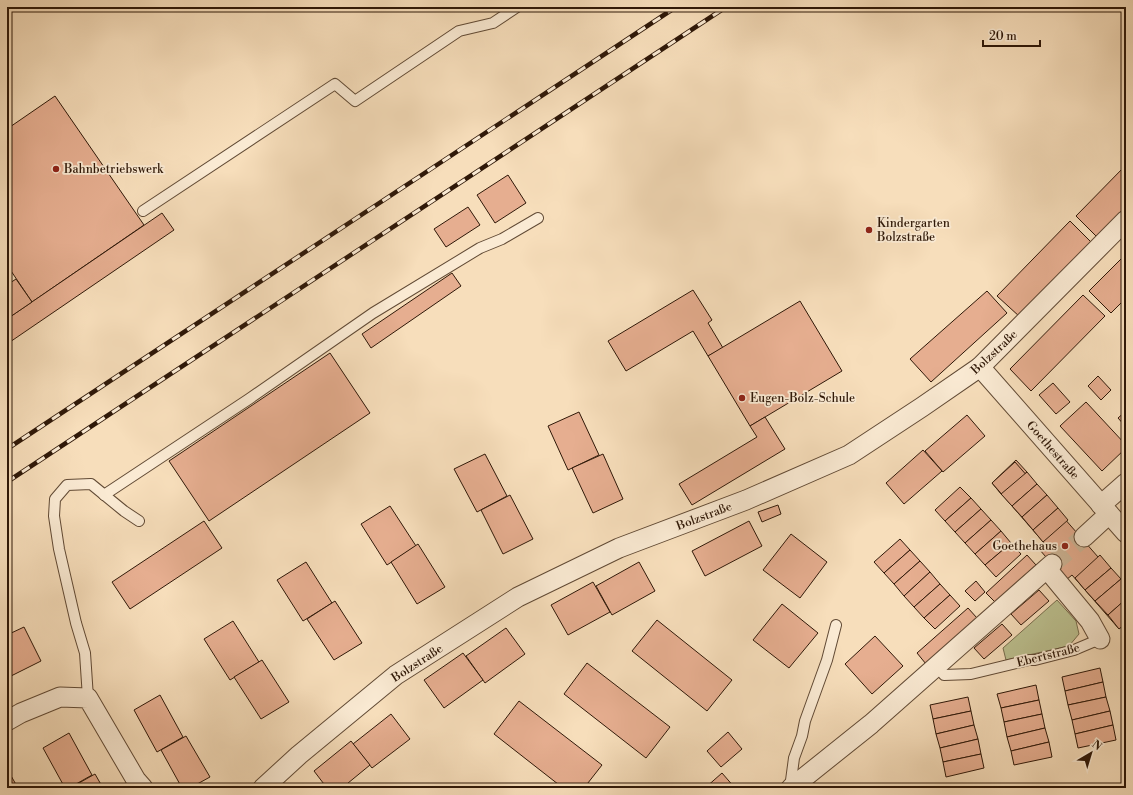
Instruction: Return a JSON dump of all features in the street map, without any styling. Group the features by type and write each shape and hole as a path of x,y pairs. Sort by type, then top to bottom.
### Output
{"street":[{"name":"Bolzstraße","path":"263,788 299,755 396,675 518,597 618,548 746,500 849,455 980,367 1126,220"},
{"name":"Goethestraße","path":"980,367 1126,533"},
{"path":"1084,537 1126,483"},
{"name":"Ebertstraße","path":"791,788 871,724 1050,567 1090,621 1100,639"},
{"path":"7,721 21,713 60,698 88,698 136,780 143,788"}],"lane":[{"path":"142,211 335,84 355,101 459,31 493,23 517,7"},
{"path":"104,495 249,400 373,313 480,248 502,239 538,218"},
{"path":"88,698 85,653 76,623 59,549 54,516 55,499 66,485 91,484 124,511 139,521"},
{"path":"791,788 794,758 802,736 805,721 825,666 836,625"},
{"name":"Ebertstraße","path":"937,666 944,675 971,674 1074,650 1100,639"}],"green space":[{"path":"1057,600 1076,621 1079,634 1069,646 1006,660 1003,648"}],"building":[{"name":"Bahnbetriebswerk","path":"55,96 144,225 32,302 7,265 7,129"},
{"path":"1126,165 1126,210 1098,238 1076,216"},
{"path":"508,175 526,203 495,223 477,195"},
{"path":"468,207 480,225 446,247 434,229"},
{"path":"162,213 174,230 7,344 7,319"},
{"path":"1070,221 1092,243 1020,317 997,296"},
{"path":"1126,254 1126,298 1111,313 1089,291"},
{"path":"452,273 461,286 371,348 362,334"},
{"path":"16,279 32,302 7,319 7,285"},
{"path":"693,290 712,320 708,323 723,348 708,356 693,331 626,371 608,341"},
{"path":"987,291 1007,313 931,382 910,359"},
{"path":"1083,295 1105,316 1031,391 1010,369"},
{"path":"800,301 842,371 750,426 708,356"},
{"path":"330,353 370,413 209,521 169,461"},
{"path":"1098,376 1111,390 1101,400 1088,386"},
{"path":"1053,383 1070,402 1056,414 1039,395"},
{"path":"1086,402 1126,445 1126,448 1102,471 1060,426"},
{"path":"1126,411 1126,427 1118,418"},
{"path":"579,412 599,455 568,470 548,426"},
{"path":"967,415 985,436 943,472 925,451"},
{"path":"765,417 785,449 692,505 679,484 757,437 750,426"},
{"path":"923,450 942,471 904,504 886,483"},
{"path":"485,454 507,496 477,512 454,469"},
{"path":"603,454 623,499 593,513 572,468"},
{"path":"1016,460 1027,472 1001,494 992,483"},
{"name":"Goethehaus","path":"1015,462 1126,589 1126,623 1119,629 1072,575 1066,580 1039,549 1045,544 992,483"},
{"path":"1027,472 1037,484 1012,506 1001,494"},
{"path":"1037,484 1047,495 1022,517 1012,506"},
{"path":"960,487 971,498 945,521 935,510"},
{"path":"510,495 533,539 503,554 481,510"},
{"path":"1047,495 1058,508 1033,530 1022,517"},
{"path":"971,498 981,509 955,532 945,521"},
{"path":"778,505 781,514 762,522 758,512"},
{"path":"390,506 416,546 387,565 361,524"},
{"path":"1058,508 1068,520 1043,542 1033,530"},
{"path":"981,509 991,520 965,543 955,532"},
{"path":"991,520 1001,531 975,554 965,543"},
{"path":"204,521 222,548 130,609 112,582"},
{"path":"749,521 762,546 705,576 692,551"},
{"path":"1001,531 1011,543 985,565 975,554"},
{"path":"791,534 827,562 800,598 763,570"},
{"path":"900,539 910,550 884,573 874,562"},
{"path":"1011,543 1021,554 996,577 985,565"},
{"path":"418,544 445,587 417,604 391,562"},
{"path":"910,550 920,561 894,584 884,573"},
{"path":"1027,555 1036,565 995,602 986,593"},
{"path":"1100,555 1111,568 1085,590 1075,578"},
{"path":"920,561 930,572 904,596 894,584"},
{"path":"306,562 332,603 303,621 277,580"},
{"path":"639,562 655,591 612,615 596,586"},
{"path":"1111,568 1121,579 1095,601 1085,590"},
{"path":"930,572 940,584 914,607 904,596"},
{"path":"1121,579 1126,585 1126,599 1108,615 1095,601"},
{"path":"976,581 985,592 975,601 965,591"},
{"path":"593,582 610,612 568,635 551,605"},
{"path":"940,584 950,595 924,618 914,607"},
{"path":"1039,590 1049,601 1021,625 1011,614"},
{"path":"950,595 960,606 935,629 924,618"},
{"path":"1126,599 1126,623 1119,629 1108,615"},
{"path":"335,601 362,643 334,660 307,619"},
{"path":"782,604 818,633 789,668 753,640"},
{"path":"968,608 977,618 926,664 917,653"},
{"path":"657,620 732,680 707,711 632,651"},
{"path":"233,621 259,662 230,680 204,639"},
{"path":"1002,624 1012,635 984,659 974,648"},
{"path":"24,627 41,661 9,677 7,673 7,635"},
{"path":"506,628 525,654 485,683 466,656"},
{"path":"875,636 903,666 872,694 845,664"},
{"path":"463,653 483,680 444,708 424,680"},
{"path":"262,660 289,702 261,719 234,677"},
{"path":"587,663 670,727 646,758 564,694"},
{"path":"1100,668 1103,682 1065,691 1062,677"},
{"path":"1103,682 1106,697 1068,705 1065,691"},
{"path":"1036,685 1039,700 1001,708 997,694"},
{"path":"160,695 183,737 157,752 134,710"},
{"path":"968,697 971,711 933,719 930,705"},
{"path":"1106,697 1110,711 1072,720 1068,705"},
{"path":"1039,700 1042,714 1004,722 1001,708"},
{"path":"519,701 602,765 584,788 563,788 494,734"},
{"path":"971,711 974,725 936,734 933,719"},
{"path":"1110,711 1113,725 1075,734 1072,720"},
{"path":"391,714 410,739 372,768 353,744"},
{"path":"1042,714 1045,728 1007,737 1004,722"},
{"path":"974,725 978,739 940,748 936,734"},
{"path":"1113,725 1116,740 1078,748 1075,734"},
{"path":"1045,728 1049,742 1011,751 1007,737"},
{"path":"728,732 742,749 721,767 707,751"},
{"path":"69,733 92,775 69,788 65,788 43,748"},
{"path":"186,736 210,777 190,788 182,788 161,750"},
{"path":"978,739 981,754 943,762 940,748"},
{"path":"351,741 370,765 342,788 327,788 314,771"},
{"path":"1049,742 1052,757 1014,765 1011,751"},
{"path":"981,754 984,768 946,777 943,762"},
{"path":"722,773 735,788 705,788"},
{"path":"10,774 18,788 7,788 7,775"},
{"path":"95,774 103,788 70,788"}],"tunnel":[{"path":"1052,564 1084,537"}],"railway":[{"path":"7,449 676,7"},
{"path":"7,482 726,7"}],"place":[{"name":"Bahnbetriebswerk","path":"56,169"},
{"name":"Kindergarten Bolzstraße","path":"869,230"},
{"name":"Eugen-Bolz-Schule","path":"742,398"},
{"name":"Goethehaus","path":"1065,546"}]}
